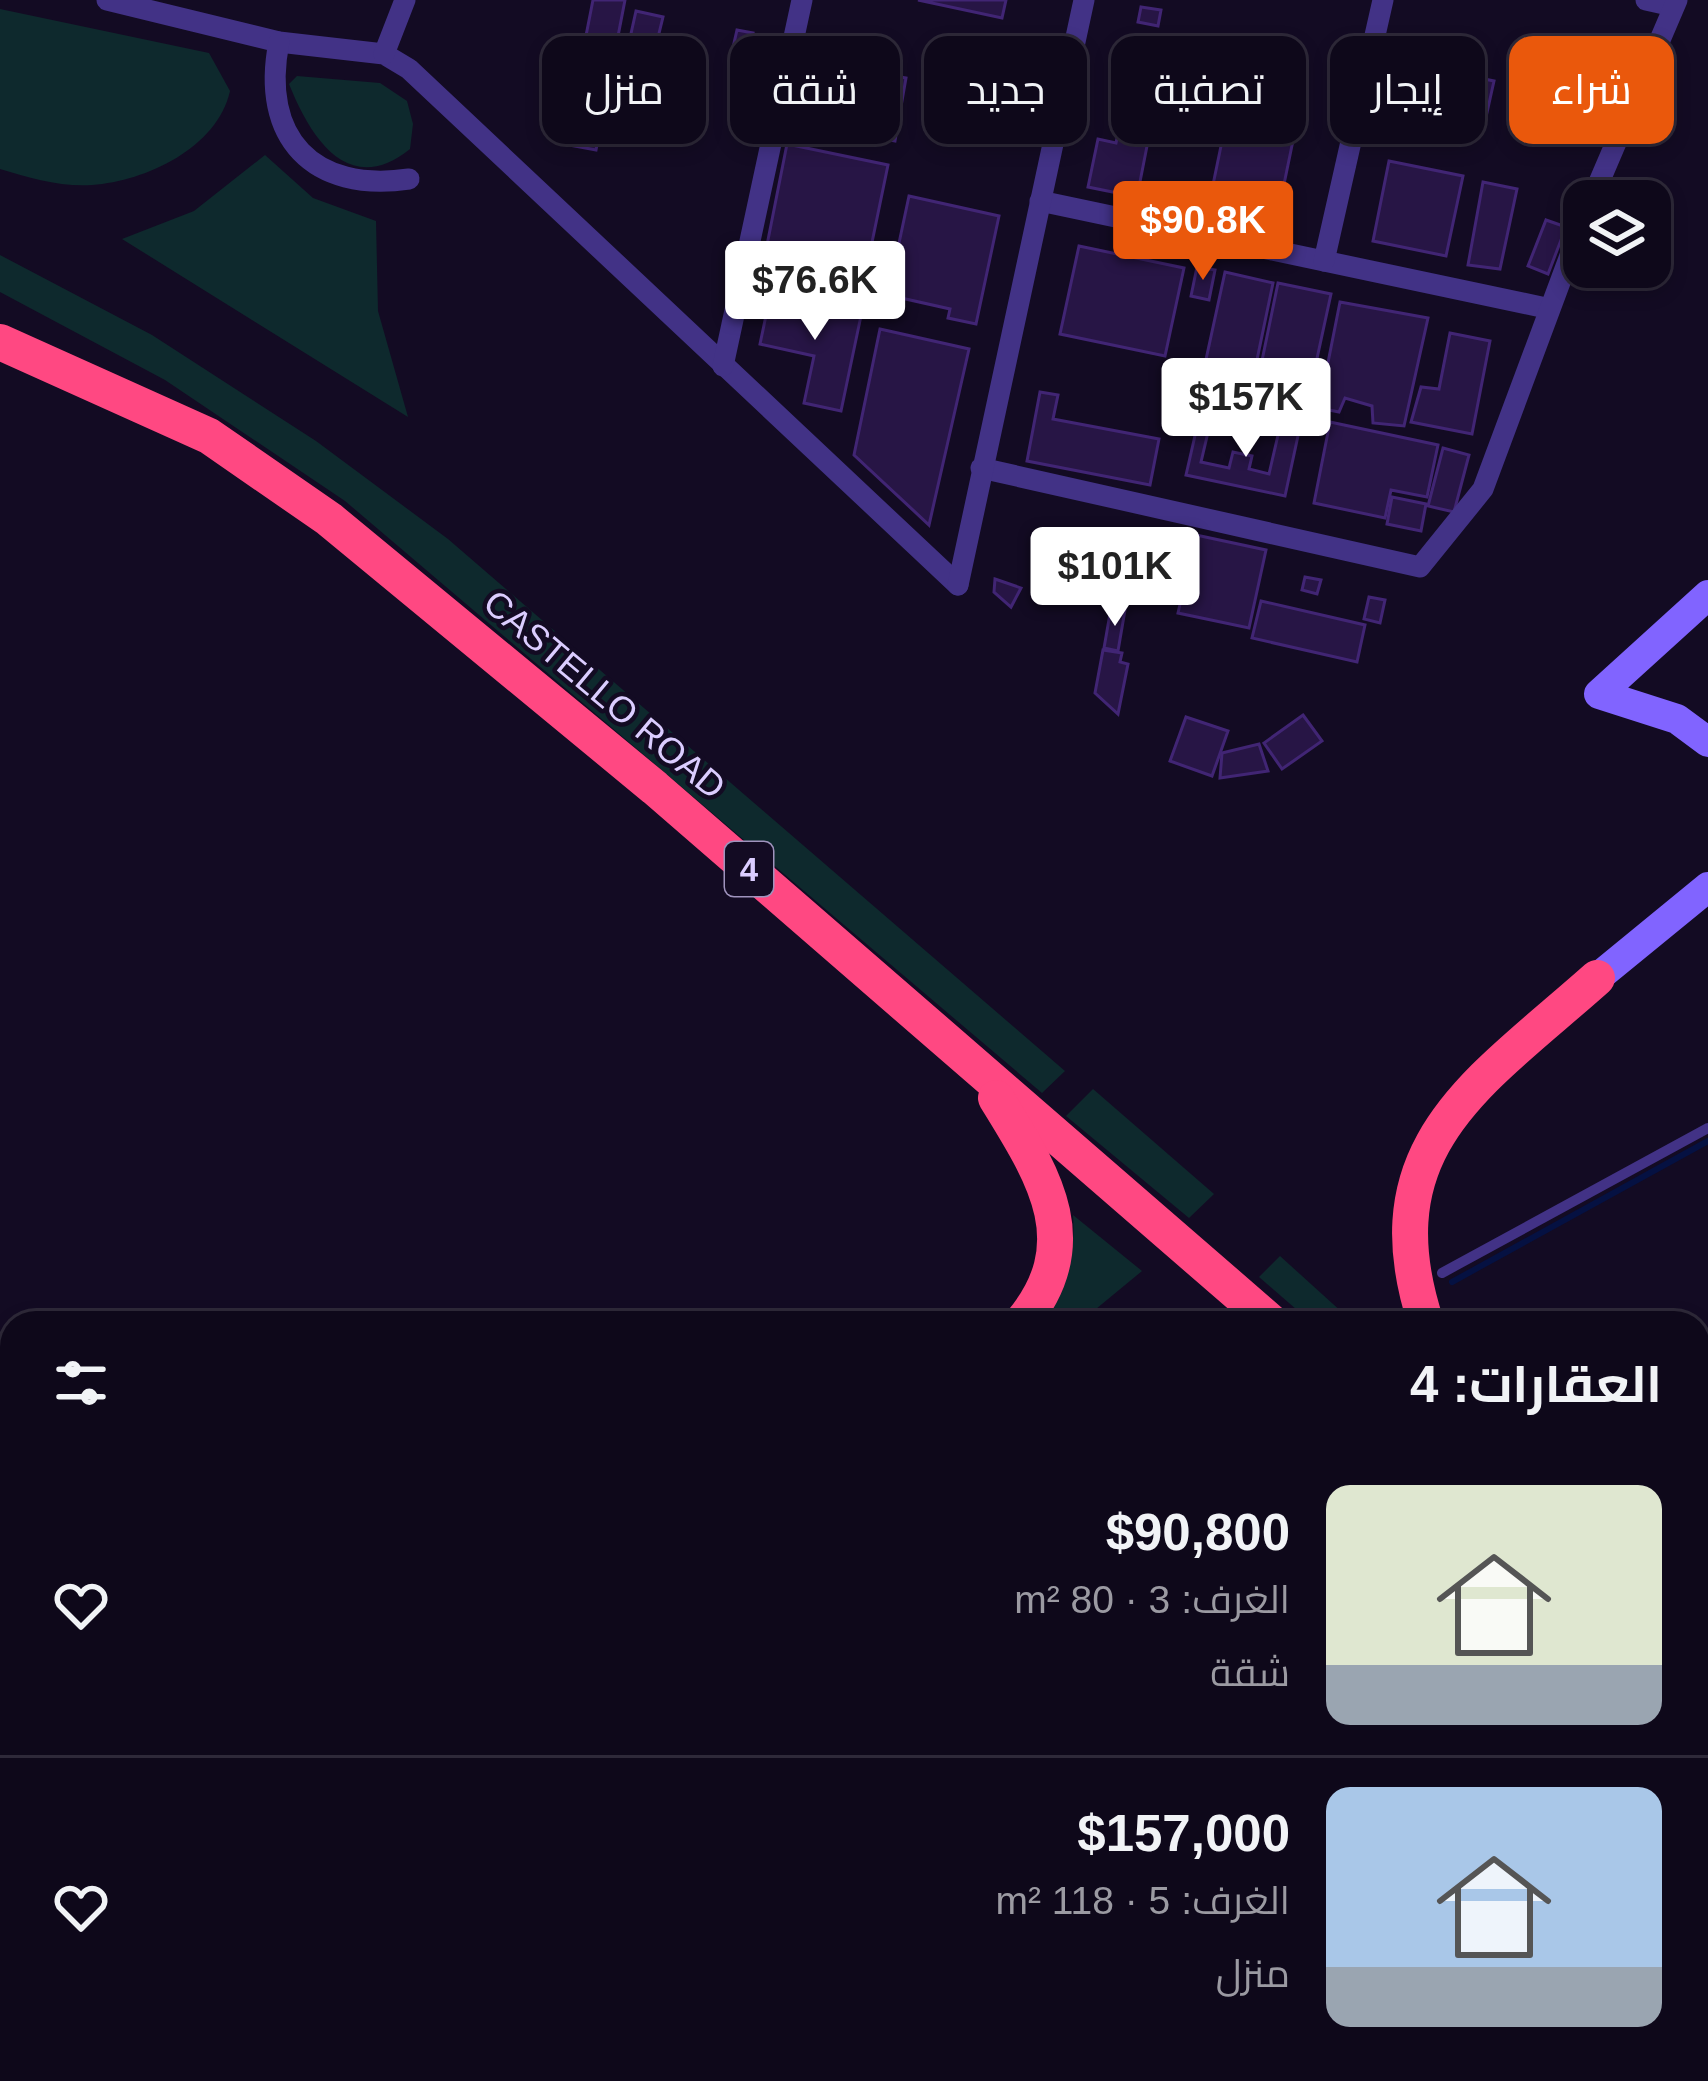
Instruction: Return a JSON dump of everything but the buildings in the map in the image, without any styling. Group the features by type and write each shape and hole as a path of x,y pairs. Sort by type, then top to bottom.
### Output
{"highway":[{"name":"CASTELLO ROAD","path":"0,342 209,436 329,519 655,788 1257,1311"},
{"path":"1422,1311 1409,1267 1408,1217 1418,1166 1477,1085 1597,978"},
{"path":"979,1069 1047,1182 1056,1228 1041,1299 1031,1311"}],"main road":[{"path":"1708,596 1599,694 1677,718 1708,742"},
{"path":"1597,978 1708,887"}],"street":[{"path":"107,0 279,42 384,54 409,69 958,585 1084,0"},
{"path":"384,54 405,0"},
{"path":"723,365 802,0"},
{"path":"1324,261 1383,0"},
{"path":"1600,180 1675,3 1646,0"},
{"path":"279,42 272,81 279,119 300,152 332,176 370,185 409,179"},
{"path":"1040,201 1546,308"},
{"path":"981,468 1420,567 1483,489 1563,268"}],"lane":[{"path":"1442,1273 1708,1128"}],"green space":[{"path":"0,9 209,53 230,91 223,111 195,145 135,177 68,185 0,169"},
{"path":"297,76 380,83 407,101 413,124 410,149 388,163 368,167 335,156 298,105 289,84"},
{"path":"265,155 313,198 376,221 378,311 408,417 122,239 194,211"},
{"path":"0,255 152,335 316,441 448,539 1065,1071 1042,1093 345,501 165,380 0,292"},
{"path":"1093,1089 1214,1194 1189,1218 1066,1116"},
{"path":"1073,1215 1142,1271 1094,1311 1047,1311 1067,1272"},
{"path":"1280,1256 1341,1311 1298,1311 1259,1277"}],"waterway":[{"path":"1452,1282 1708,1141"}]}
